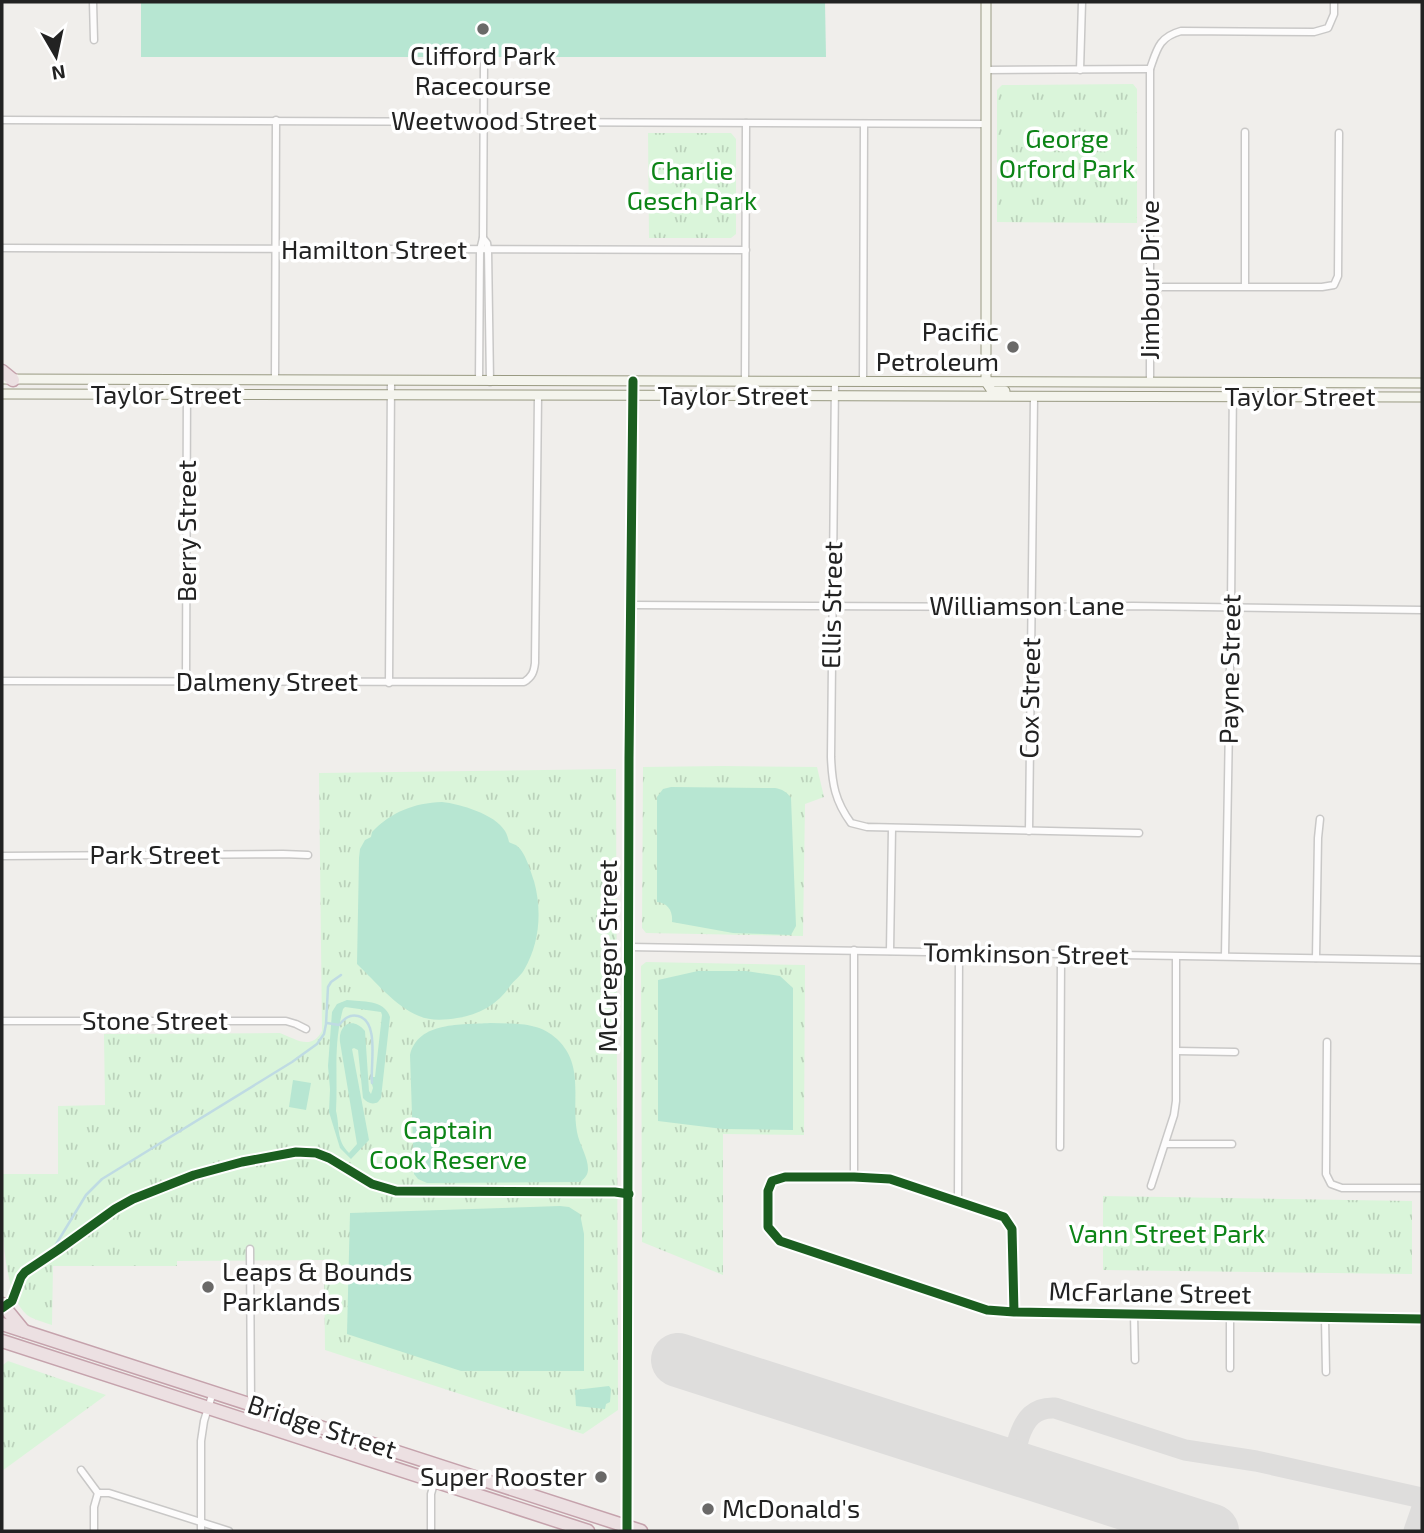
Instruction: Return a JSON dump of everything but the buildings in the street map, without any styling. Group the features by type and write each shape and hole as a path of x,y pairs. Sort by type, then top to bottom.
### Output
{"highway":[{"path":"2,371 7,379"},
{"path":"2,1304 24,1331"},
{"name":"Bridge Street","path":"2,1324 627,1529 641,1531"},
{"name":"Bridge Street","path":"2,1341 587,1531"},
{"path":"2,1352 17,1346"}],"main road":[{"path":"986,2 986,382 992,391 1023,392 1034,397"},
{"name":"Taylor Street","path":"7,379 1422,383"},
{"name":"McGregor Street","path":"627,1529 629,758 634,381"},
{"name":"Taylor Street","path":"2,394 1422,397"}],"street":[{"path":"93,2 94,40"},
{"path":"1080,70 1082,2"},
{"name":"Jimbour Drive","path":"1150,382 1150,69 1156,50 1168,35 1181,31 1314,33 1328,28 1334,14 1334,2"},
{"path":"479,381 484,250 487,243 484,238 484,60"},
{"path":"986,70 1150,69"},
{"name":"Weetwood Street","path":"2,120 986,124"},
{"path":"275,380 276,120"},
{"path":"745,382 747,123"},
{"path":"863,382 864,124"},
{"path":"1245,132 1245,286"},
{"path":"1150,287 1334,285 1338,276 1339,133"},
{"name":"Hamilton Street","path":"2,248 746,250"},
{"path":"484,250 490,382"},
{"name":"Berry Street","path":"186,682 187,380"},
{"path":"389,683 391,381"},
{"name":"Ellis Street","path":"835,382 831,774 840,808 851,823 892,828"},
{"name":"Payne Street","path":"1224,956 1233,382"},
{"name":"Dalmeny Street","path":"2,681 524,682 530,678 535,663 538,396"},
{"name":"Cox Street","path":"1029,831 1034,397"},
{"name":"Williamson Lane","path":"632,605 1133,606 1422,610"},
{"path":"1316,958 1320,819"},
{"path":"890,951 892,828 1139,833"},
{"name":"Park Street","path":"2,856 308,856"},
{"name":"Tomkinson Street","path":"629,947 1422,960"},
{"path":"855,950 854,1177 890,1179 1004,1217 1012,1230 1014,1312"},
{"path":"958,1202 959,952"},
{"path":"1060,1147 1061,955"},
{"path":"1151,1186 1166,1144 1176,1101 1176,957"},
{"name":"Stone Street","path":"2,1021 285,1021 306,1029"},
{"path":"1327,1042 1326,1174 1331,1184 1342,1188 1422,1188"},
{"path":"1177,1051 1235,1052"},
{"path":"1166,1144 1232,1144"},
{"name":"McFarlane Street","path":"854,1177 785,1177 772,1181 768,1191 768,1227 780,1241 987,1310 1422,1319"},
{"path":"250,1249 251,1404"},
{"path":"1134,1314 1135,1360"},
{"path":"1230,1316 1230,1368"},
{"path":"1325,1318 1326,1371"},
{"path":"201,1531 201,1441 213,1392"},
{"path":"431,1531 430,1499 439,1466"},
{"path":"81,1470 98,1493"},
{"path":"98,1493 108,1493 229,1531"},
{"path":"94,1531 94,1507 98,1493"}],"green space":[{"name":"Clifford Park Racecourse","path":"141,2 825,2 826,57 141,57"},
{"name":"George Orford Park","path":"1133,84 1137,89 1137,223 997,222 997,90 1002,85"},
{"name":"Charlie Gesch Park","path":"648,133 731,133 736,139 736,234 731,238 649,238"},
{"path":"643,767 817,767 824,797 805,804 803,936 646,933 642,928"},
{"name":"Captain Cook Reserve","path":"616,769 618,1410 583,1434 325,1350 324,1260 177,1261 177,1266 53,1266 52,1325 27,1315 18,1304 7,1270 2,1174 58,1174 58,1106 105,1105 104,1034 280,1033 308,1042 313,1041 322,1031 319,773"},
{"path":"775,788 784,791 791,798 796,926 791,935 733,933 672,922 669,908 657,902 657,797 663,789"},
{"path":"442,802 476,811 500,825 509,842 521,850 528,862 537,892 539,915 529,960 500,998 473,1014 438,1020 410,1012 357,964 360,849 372,832 395,814 422,804"},
{"path":"646,962 805,965 804,1135 723,1134 723,1275 642,1242 641,966"},
{"path":"698,971 746,971 780,976 793,988 793,1130 723,1129 658,1121 658,980"},
{"path":"347,1000 372,1002 383,1007 390,1017 381,1098 378,1102 370,1103 363,1098 358,1050 352,1049 369,1140 351,1159 340,1148 329,1112 328,1066 332,1012 337,1004","holes":["345,1007 381,1012 375,1077 370,1077 373,1088 371,1094 365,1031 351,1023 341,1031 340,1042 357,1144 349,1153 340,1138 336,1111 340,1022"]},
{"path":"490,1023 534,1026 550,1033 566,1049 574,1072 577,1132 588,1164 587,1175 580,1182 427,1183 414,1174 410,1055 415,1044 431,1030 454,1025"},
{"path":"293,1080 311,1083 306,1110 289,1107"},
{"name":"Vann Street Park","path":"1103,1196 1412,1201 1412,1274 1103,1270"},
{"path":"569,1207 580,1214 584,1234 584,1371 461,1371 347,1334 350,1213"},
{"path":"8,1361 106,1395 2,1471 2,1373 3,1365"},
{"path":"609,1386 610,1402 605,1409 576,1406 575,1390"}],"waterway":[{"path":"55,1246 86,1195 102,1179 317,1044 324,1034 326,1024 328,987 341,975"},
{"path":"327,1023 339,1025 352,1016 365,1020 372,1035 372,1083"}],"taxiway":[{"path":"1096,1494 1022,1468 1016,1452 1021,1431 1031,1415 1055,1408 1185,1450 1256,1461 1422,1498"},
{"path":"922,1438 995,1460 1007,1458 1015,1449"},
{"path":"1414,1531 1422,1508"}],"runway":[{"path":"678,1360 1212,1531"}],"cycle path":[{"path":"627,1531 633,381"},
{"path":"2,1308 12,1301 25,1272 133,1199 194,1175 242,1162 296,1152 316,1153 329,1158 372,1184 396,1191 629,1194"},
{"path":"1014,1312 1012,1229 1004,1217 890,1179 785,1177 772,1181 768,1191 768,1227 780,1241 987,1310 1014,1312 1422,1319"}],"place":[{"name":"Clifford Park Racecourse","path":"483,29"},
{"name":"Pacific Petroleum","path":"1013,347"},
{"name":"Leaps & Bounds Parklands","path":"208,1287"},
{"name":"Super Rooster","path":"601,1477"},
{"name":"McDonald's","path":"708,1509"}]}
